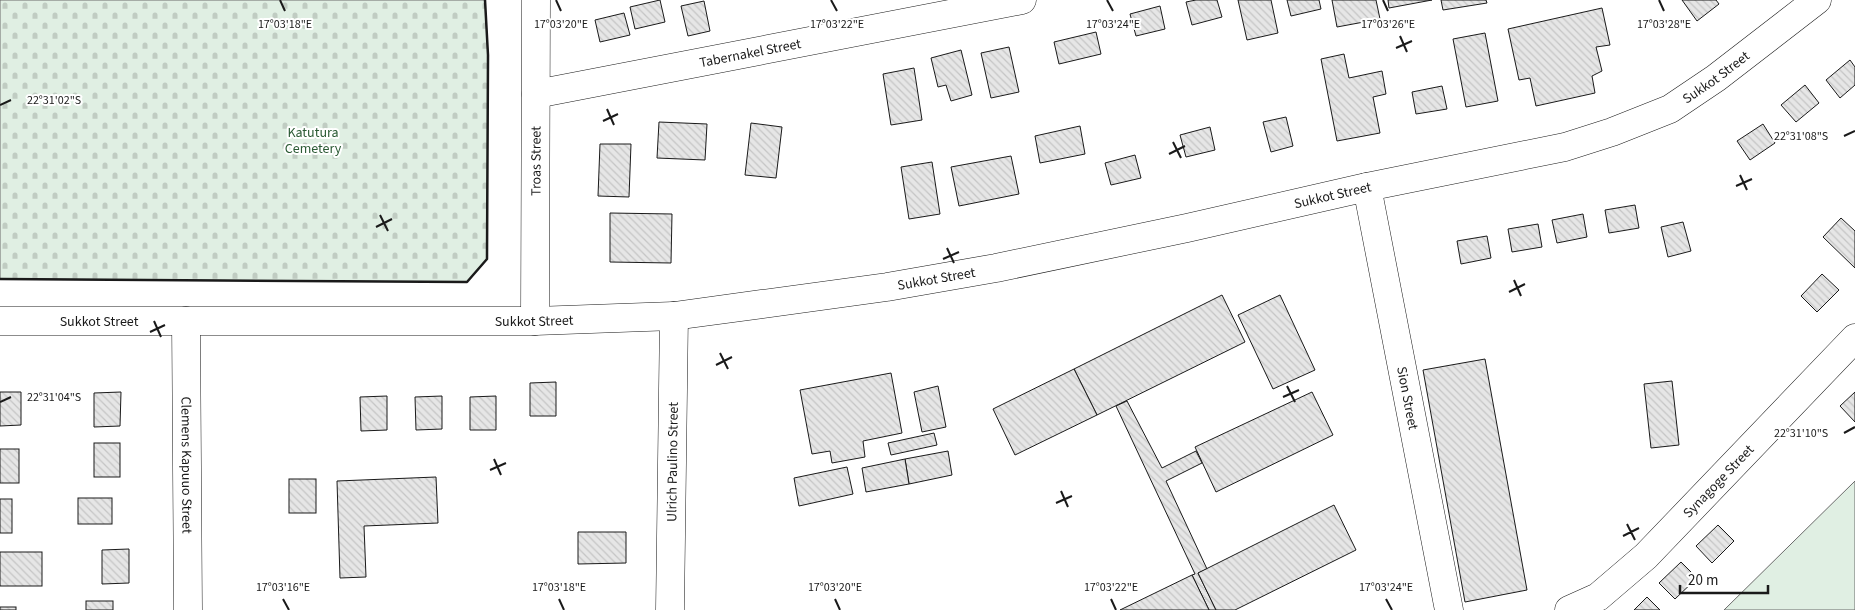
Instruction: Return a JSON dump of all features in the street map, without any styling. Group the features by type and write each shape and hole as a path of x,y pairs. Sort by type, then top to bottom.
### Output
{"street":[{"name":"Troas Street","path":"535,321 536,0"},
{"name":"Tabernakel Street","path":"536,94 1022,0"},
{"name":"Sukkot Street","path":"0,321 535,321 674,316 886,287 996,268 1187,228 1367,187 1565,147 1612,132 1670,109 1716,78 1817,0"},
{"name":"Sion Street","path":"1367,187 1449,610"},
{"name":"Ulrich Paulino Street","path":"670,610 674,316"},
{"name":"Clemens Kapuuo Street","path":"186,321 188,610"},
{"name":"Synagoge Street","path":"1569,610 1598,597 1646,556 1855,338"}],"green space":[{"name":"Katutura Cemetery","path":"0,0 485,0 488,55 487,259 467,282 0,279"},
{"path":"1855,481 1855,610 1724,610"}],"building":[{"path":"660,0 665,22 635,29 630,7"},
{"path":"1217,0 1222,17 1192,25 1186,2"},
{"path":"1238,0 1271,0 1278,33 1247,40"},
{"path":"1287,0 1319,0 1321,9 1291,16"},
{"path":"1332,0 1376,0 1380,19 1337,27"},
{"path":"1388,0 1432,0 1389,8"},
{"path":"1441,0 1486,0 1487,3 1443,10"},
{"path":"1682,0 1716,0 1719,4 1697,21"},
{"path":"704,1 710,31 688,36 681,6"},
{"path":"1160,6 1165,29 1136,36 1130,14"},
{"path":"1602,8 1610,45 1596,47 1602,71 1592,76 1595,93 1536,106 1530,78 1519,80 1508,29"},
{"path":"624,13 630,35 600,42 595,20"},
{"path":"1096,32 1101,54 1059,64 1054,42"},
{"path":"1485,33 1498,101 1466,107 1453,39"},
{"path":"1009,47 1019,92 991,98 981,53"},
{"path":"961,50 972,95 951,101 946,85 938,87 931,58"},
{"path":"1344,54 1349,78 1382,71 1386,94 1373,97 1380,133 1337,141 1321,59"},
{"path":"1850,60 1855,67 1855,85 1840,98 1826,80"},
{"path":"914,68 922,120 891,125 883,74"},
{"path":"1805,85 1819,103 1796,122 1781,105"},
{"path":"1442,86 1447,109 1416,114 1412,92"},
{"path":"1286,117 1293,146 1271,152 1263,122"},
{"path":"659,122 707,124 705,160 657,158"},
{"path":"751,123 782,127 776,178 745,175"},
{"path":"1763,124 1775,143 1750,160 1737,141"},
{"path":"1080,126 1085,154 1040,163 1035,136"},
{"path":"1210,127 1215,150 1186,157 1180,135"},
{"path":"600,144 631,144 629,197 598,196"},
{"path":"1135,155 1141,178 1111,185 1105,163"},
{"path":"1011,156 1019,194 959,206 951,167"},
{"path":"932,162 940,214 909,219 901,167"},
{"path":"1635,205 1639,228 1609,233 1605,210"},
{"path":"610,213 672,214 671,263 610,262"},
{"path":"1583,214 1587,237 1557,243 1552,220"},
{"path":"1841,218 1855,231 1855,268 1823,237"},
{"path":"1683,222 1691,251 1668,257 1661,227"},
{"path":"1538,224 1542,247 1512,252 1508,229"},
{"path":"1487,236 1491,258 1461,264 1457,241"},
{"path":"1822,274 1839,290 1817,312 1801,296"},
{"path":"1222,295 1245,342 1097,415 1074,369"},
{"path":"1280,295 1315,370 1273,389 1238,315"},
{"path":"1485,359 1527,590 1465,602 1423,370"},
{"path":"1074,369 1097,415 1015,455 993,409"},
{"path":"891,373 902,433 863,441 865,457 832,463 830,451 812,454 800,390"},
{"path":"1672,381 1679,445 1651,448 1644,384"},
{"path":"556,382 556,416 530,416 530,383"},
{"path":"938,386 946,427 922,432 914,392"},
{"path":"0,392 21,392 21,425 0,426"},
{"path":"121,392 120,426 94,427 94,393"},
{"path":"1312,392 1333,435 1216,492 1195,447"},
{"path":"1855,392 1855,422 1840,406"},
{"path":"387,396 387,430 361,431 360,397"},
{"path":"442,396 442,429 416,430 415,397"},
{"path":"496,396 496,430 470,430 470,397"},
{"path":"1127,401 1162,468 1196,451 1202,463 1166,481 1207,569 1198,573 1216,610 1209,610 1192,575 1195,574 1116,406"},
{"path":"934,433 937,445 891,455 888,443"},
{"path":"94,443 120,443 120,477 94,477"},
{"path":"0,449 19,449 19,483 0,483"},
{"path":"948,451 952,475 909,484 905,459"},
{"path":"905,459 909,484 866,492 862,468"},
{"path":"847,467 853,494 799,506 794,478"},
{"path":"436,477 438,523 364,526 366,577 340,578 337,481"},
{"path":"289,479 316,479 316,513 289,513"},
{"path":"78,498 112,498 112,524 78,524"},
{"path":"0,499 12,499 12,533 0,533"},
{"path":"1334,505 1356,550 1235,610 1216,610 1198,573"},
{"path":"1718,525 1734,541 1712,563 1696,546"},
{"path":"578,532 626,532 626,563 578,564"},
{"path":"129,549 129,583 102,584 102,550"},
{"path":"0,552 42,552 42,586 0,586"},
{"path":"1681,562 1697,578 1675,599 1659,583"},
{"path":"1192,575 1209,610 1120,610"},
{"path":"1647,597 1660,610 1634,610"},
{"path":"86,601 113,601 113,610 86,610"},
{"path":"0,607 16,607 16,610 0,610"}],"wall":[{"path":"0,279 467,282 487,259 488,55 485,0"}]}
